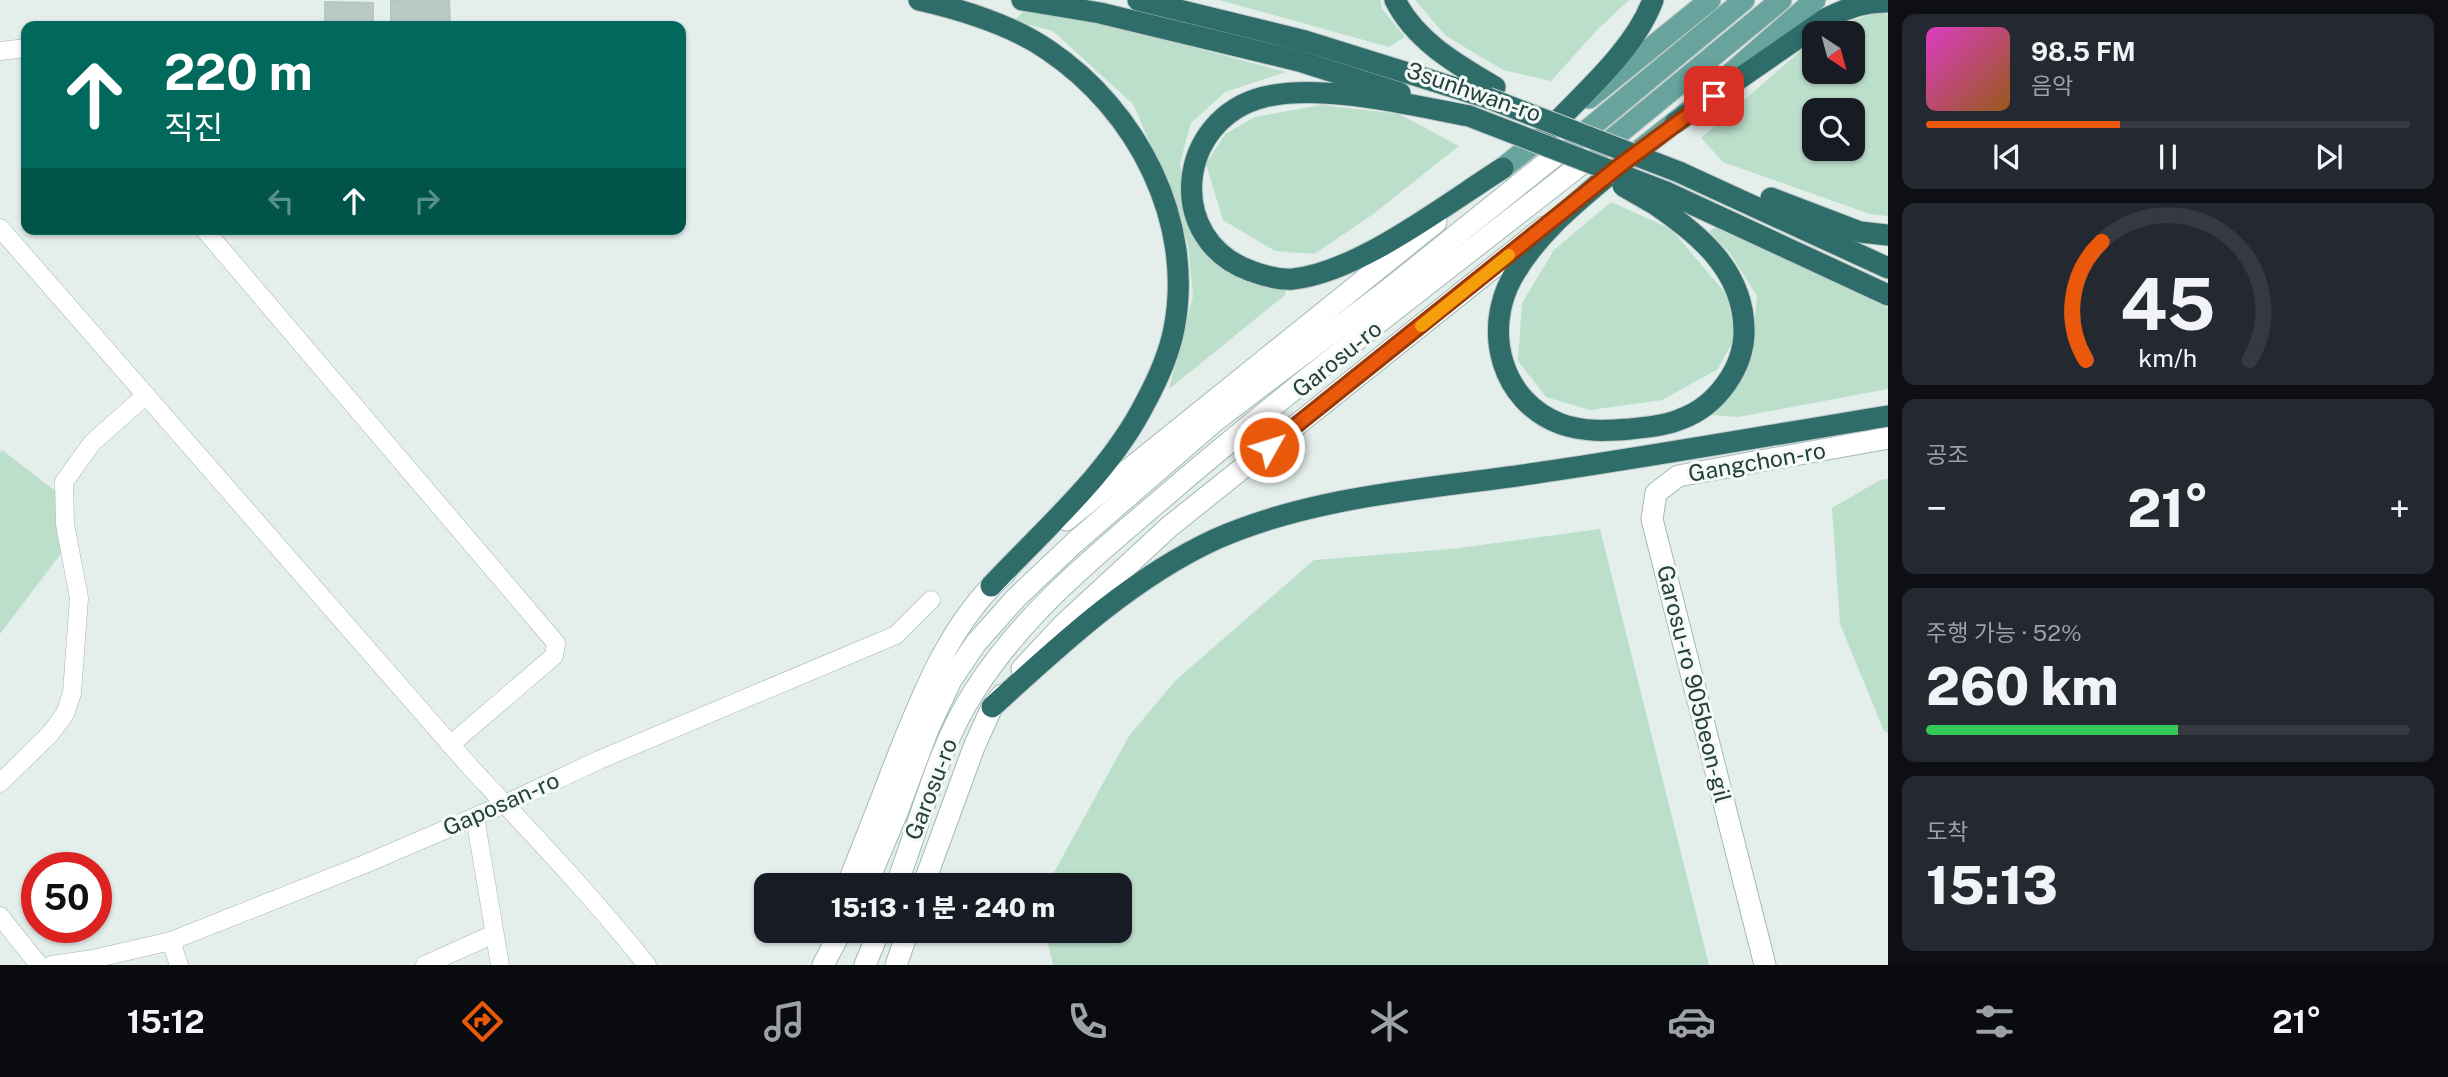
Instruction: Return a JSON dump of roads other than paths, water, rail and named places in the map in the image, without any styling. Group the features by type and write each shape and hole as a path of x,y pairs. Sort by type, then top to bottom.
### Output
{"highway":[{"path":"919,0 971,14 1025,36 1067,64 1105,99 1137,142 1153,171 1169,215 1177,259 1178,295 1174,330 1160,371 1140,412 1125,437 1098,471 991,586"},
{"name":"3sunhwan-ro","path":"1022,0 1100,13 1299,61 1469,116 1613,154 1682,167"},
{"name":"3sunhwan-ro","path":"1138,0 1305,41 1492,92"},
{"path":"1395,0 1409,22 1423,37 1492,92 1660,199 1888,295"},
{"path":"1546,133 1620,54 1642,23 1653,0"},
{"path":"1675,122 1827,18 1848,7 1888,2"},
{"path":"1469,116 1342,96 1285,93 1256,99 1223,119 1200,148 1192,167 1190,182 1196,215 1210,241 1238,265 1261,275 1291,279 1329,270 1360,257 1503,167"},
{"path":"1613,154 1566,212 1542,236 1513,277 1500,309 1499,353 1507,374 1528,402 1557,422 1576,428 1611,431 1673,422 1692,415 1708,404 1724,386 1736,366 1744,331 1736,286 1728,271 1702,241 1660,199"},
{"path":"1682,167 1846,228 1872,235 1888,235"},
{"path":"1682,167 1888,268"},
{"path":"992,708 1058,647 1132,590 1214,540 1257,524 1326,504 1586,466 1888,416"}],"main road":[{"path":"1503,167 1710,0"},
{"name":"Garosu-ro","path":"871,873 928,729 951,680 976,643 1016,598 1074,543 1216,420 1388,290 1574,143 1744,0"},
{"name":"Garosu-ro","path":"927,873 953,800 992,708 1023,667 1063,625 1169,527 1613,154 1781,0"},
{"name":"Garosu-ro","path":"901,873 948,742 973,692 997,657 1028,620 1088,563 1231,440 1613,154 1675,122 1815,0"},
{"name":"Garosu-ro","path":"852,873 919,702 936,666 991,586 1096,494 1503,167"},
{"name":"Gangchon-ro","path":"1652,519 1656,493 1678,476 1888,438"},
{"name":"Garosu-ro 905beon-gil","path":"1652,519 1765,965"},
{"path":"934,854 933,781 992,708"},
{"path":"816,965 824,943"},
{"path":"823,965 835,943"},
{"path":"836,965 844,943"},
{"path":"866,965 874,943"},
{"path":"896,965 904,943"}],"street":[{"path":"0,51 21,49"},
{"path":"0,228 450,745 603,910 647,965"},
{"path":"209,235 556,643 554,656 450,745"},
{"path":"0,783 50,734 65,714 72,694 79,598 65,524 64,482 92,443 146,395"},
{"name":"Gaposan-ro","path":"52,965 89,962 171,941 365,864 505,804 611,754 896,635 931,600"},
{"path":"475,817 500,965"},
{"path":"0,916 39,965"},
{"path":"425,965 494,934"},
{"path":"171,941 179,965"}]}
